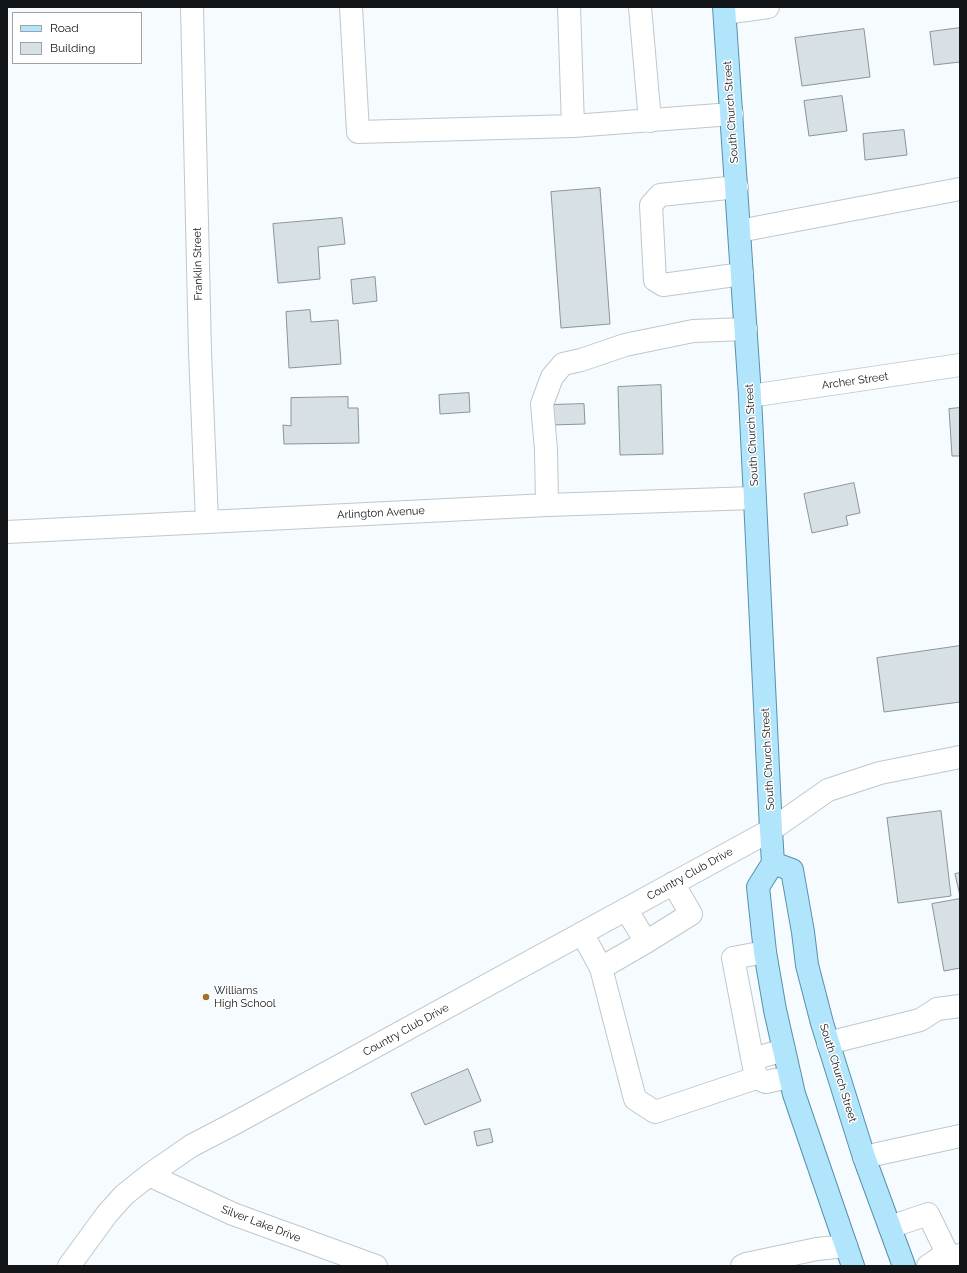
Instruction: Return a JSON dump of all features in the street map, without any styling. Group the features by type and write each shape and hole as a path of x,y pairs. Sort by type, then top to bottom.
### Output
{"main road":[{"name":"South Church Street","path":"725,10 750,396 773,863 792,870 807,965 828,1043 864,1156 904,1266"},
{"path":"773,863 758,886 765,952 775,1010 794,1094 850,1256"}],"street":[{"name":"Franklin Street","path":"192,7 200,352 207,521"},
{"path":"351,7 358,132 574,126 732,114"},
{"path":"569,7 574,126"},
{"path":"640,7 650,121"},
{"path":"725,10 768,7"},
{"path":"737,187 660,195 651,205 655,280 663,285 742,274"},
{"path":"740,231 960,189"},
{"path":"547,505 546,450 542,404 552,377 564,364 581,360 625,345 694,331 746,329"},
{"name":"Archer Street","path":"750,396 960,365"},
{"name":"Arlington Avenue","path":"7,532 547,505 754,498"},
{"name":"Country Club Drive","path":"69,1266 107,1214 124,1195 149,1175 191,1146 771,830 828,790 880,773 960,757"},
{"path":"601,968 691,914 673,883"},
{"path":"626,909 646,942"},
{"path":"582,933 601,968 635,1099 655,1112 754,1068 784,1050"},
{"path":"765,952 732,958 754,1068 766,1082 790,1077"},
{"path":"828,1043 920,1020 936,1009 960,1006"},
{"path":"864,1156 960,1136"},
{"name":"Silver Lake Drive","path":"149,1175 233,1214 376,1266"},
{"path":"890,1227 928,1214 955,1256 938,1259 928,1266"},
{"path":"742,1266 817,1249 850,1256"}],"building":[{"path":"960,28 960,62 934,65 930,32"},
{"path":"864,29 870,77 802,86 795,38"},
{"path":"842,96 847,131 809,136 804,101"},
{"path":"904,130 907,155 865,160 863,134"},
{"path":"600,188 610,324 561,328 551,192"},
{"path":"342,218 345,244 318,247 320,279 278,283 273,224"},
{"path":"375,277 377,301 353,304 351,280"},
{"path":"310,310 311,322 338,320 341,364 289,368 286,312"},
{"path":"661,385 663,454 620,455 618,387"},
{"path":"469,393 470,412 440,414 439,395"},
{"path":"348,397 348,408 358,408 359,443 284,444 283,425 291,426 291,398"},
{"path":"584,404 585,424 551,425 551,405"},
{"path":"960,408 960,456 952,456 949,409"},
{"path":"854,483 860,513 846,516 848,525 812,533 804,494"},
{"path":"960,646 960,702 884,712 877,658"},
{"path":"941,811 951,896 898,903 887,818"},
{"path":"960,873 960,896 955,874"},
{"path":"960,899 960,968 944,971 932,904"},
{"path":"468,1069 481,1101 425,1125 411,1094"},
{"path":"490,1129 493,1142 477,1146 474,1132"}],"place":[{"name":"Williams High School","path":"206,997"}]}
